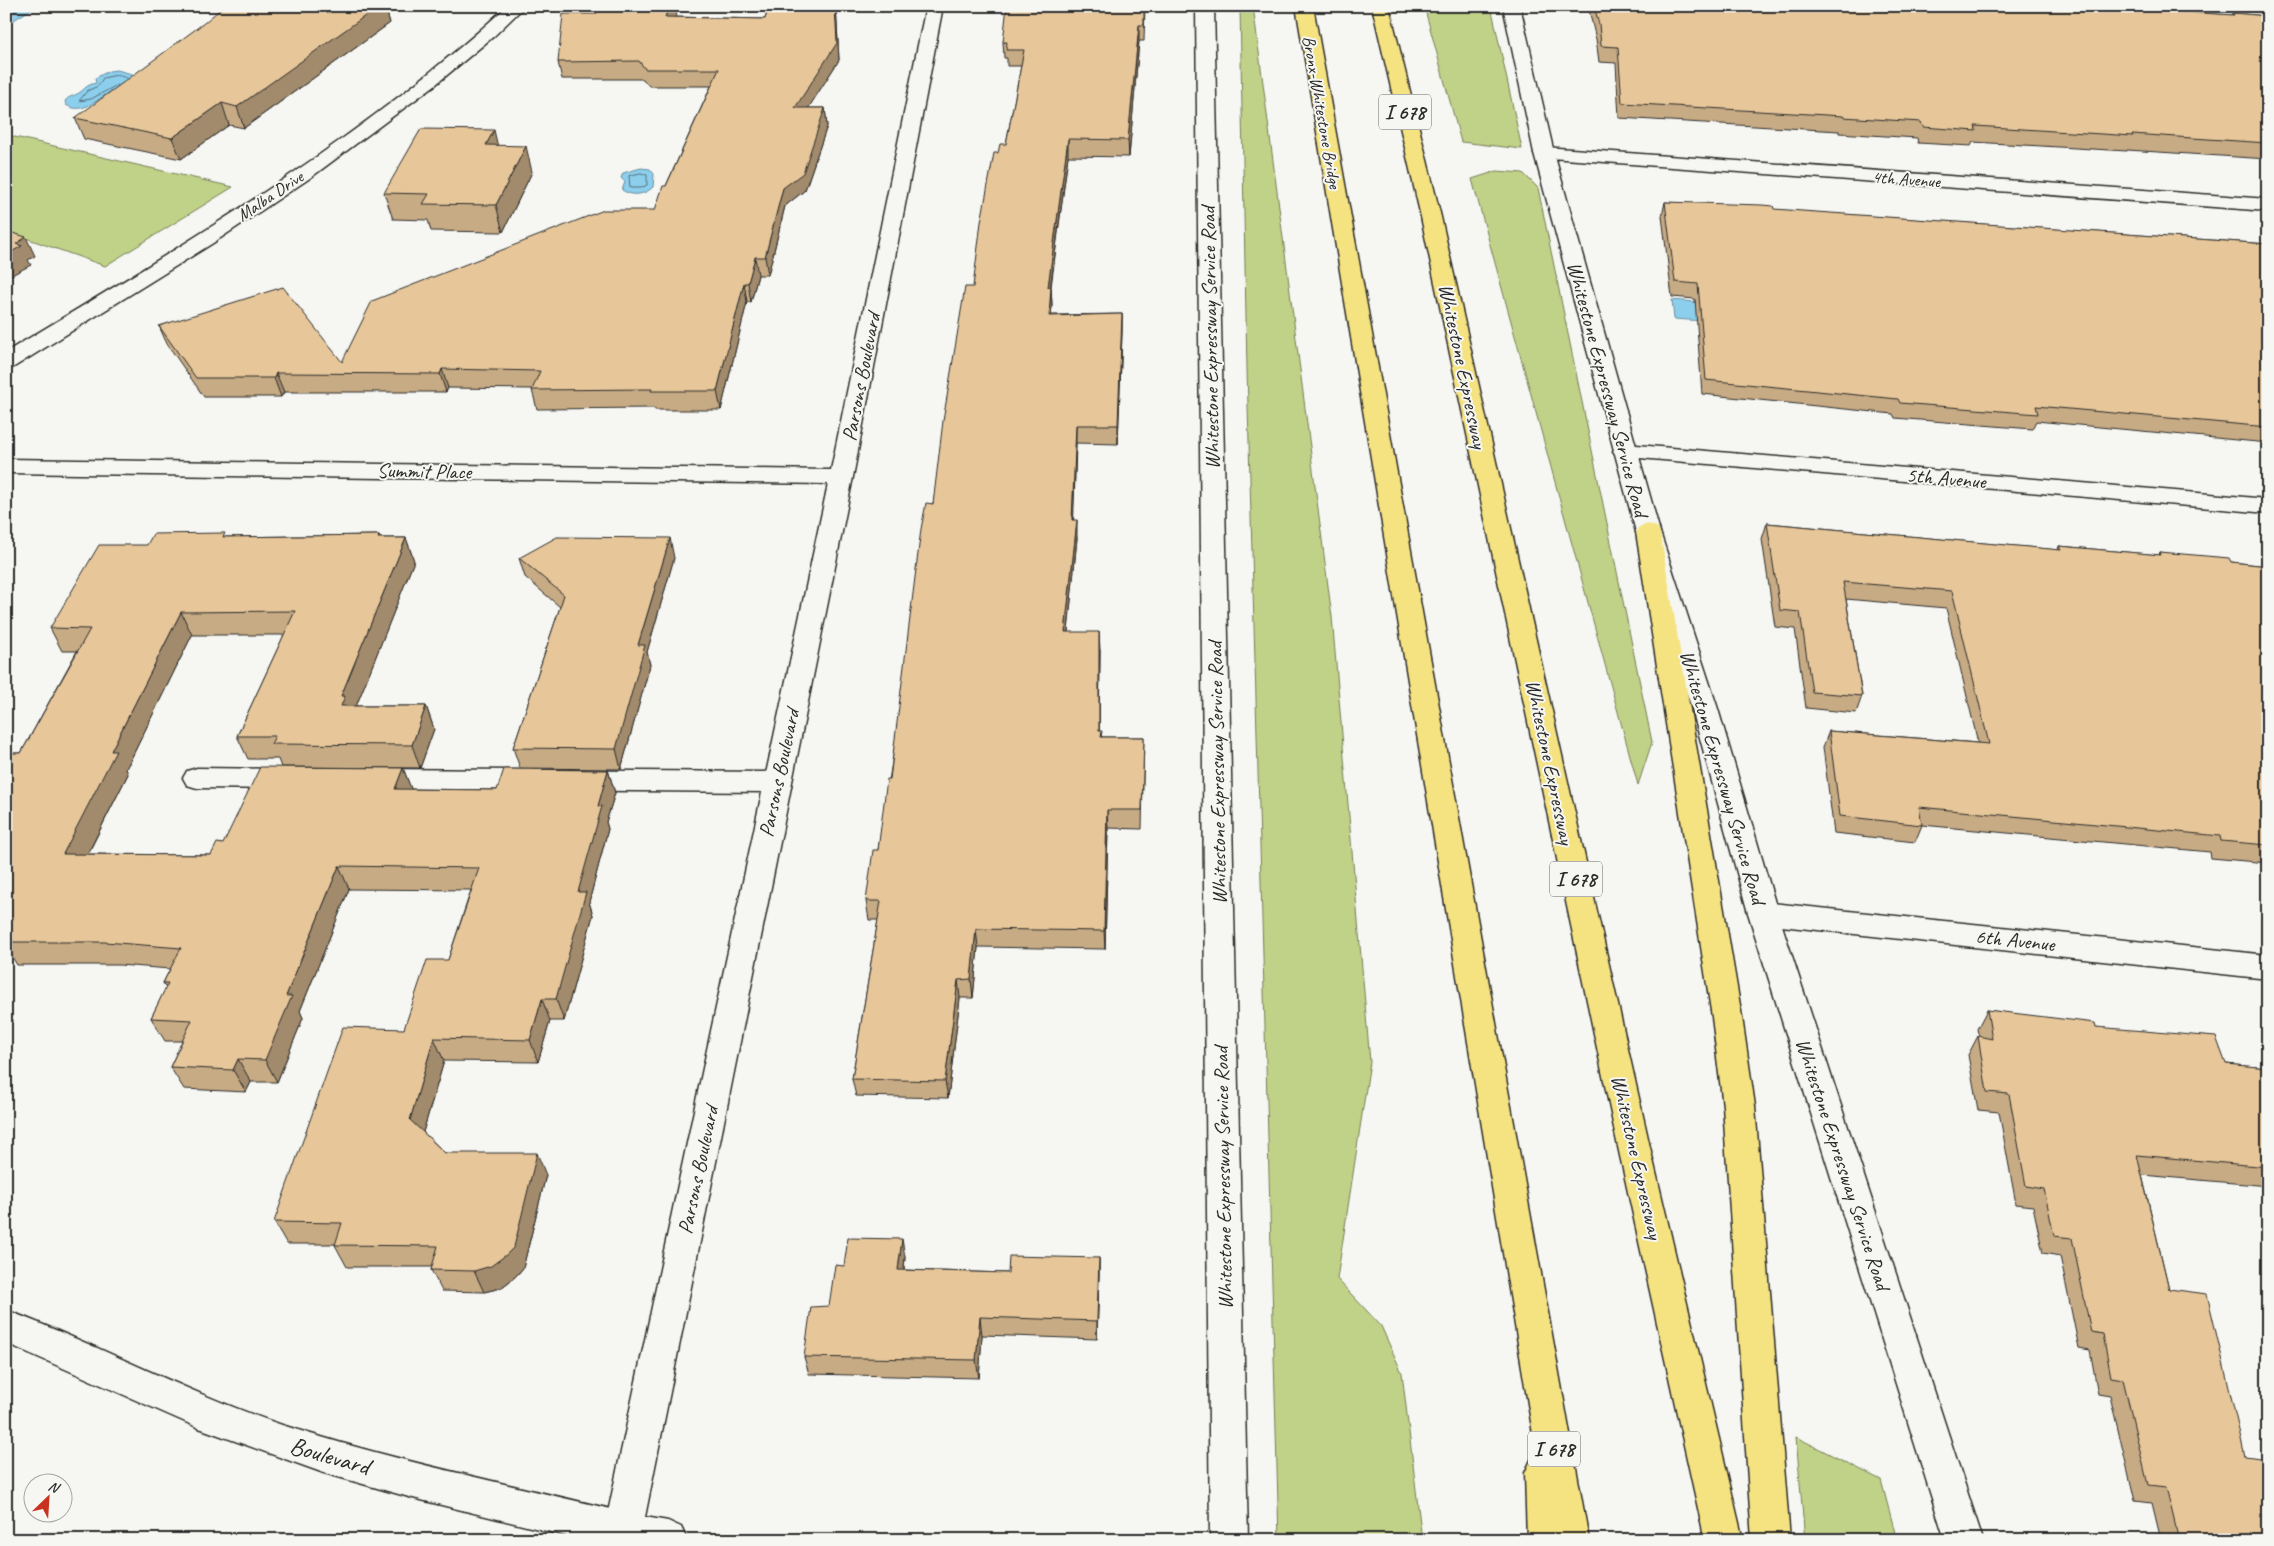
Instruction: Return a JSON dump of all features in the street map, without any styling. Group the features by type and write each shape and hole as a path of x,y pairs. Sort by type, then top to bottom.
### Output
{"highway":[{"name":"Bronx-Whitestone Bridge","path":"1304,6 1539,1359"},
{"name":"Whitestone Expressway","path":"1380,6 1431,217 1636,1156 1724,1540"},
{"path":"1648,532 1737,1087 1771,1540"},
{"path":"1539,1359 1546,1540"},
{"name":"I 678","path":"1539,1359 1570,1540"}],"street":[{"name":"Malba Drive","path":"6,362 204,241 339,150 465,53 517,6"},
{"name":"Parsons Boulevard","path":"622,1535 841,476 935,6"},
{"name":"Whitestone Expressway Service Road","path":"1204,6 1229,1540"},
{"name":"Whitestone Expressway Service Road","path":"1510,6 1544,153 1648,532 1705,709 1763,913 1964,1540"},
{"name":"4th Avenue","path":"1544,153 2268,205"},
{"name":"5th Avenue","path":"1625,452 2268,506"},
{"name":"Summit Place","path":"6,466 841,476"},
{"path":"197,778 316,779"},
{"path":"346,779 778,782"},
{"name":"6th Avenue","path":"1763,913 2268,967"},
{"name":"Boulevard","path":"6,1326 208,1414 282,1442 356,1464 622,1535 668,1540"}],"green space":[{"path":"1240,6 1253,6 1332,617 1370,1062 1337,1279 1381,1326 1402,1373 1422,1540 1279,1540 1247,369"},
{"path":"1424,6 1491,6 1522,149 1461,142"},
{"path":"6,135 233,187 105,266 6,231"},
{"path":"1497,171 1523,173 1538,188 1652,742 1638,785 1472,179"},
{"path":"1796,1437 1881,1480 1897,1540 1805,1540"}],"water":[{"path":"6,6 36,6 6,25"},
{"path":"117,70 140,76 85,107 76,108 66,105 65,101 68,98 96,83 95,78 109,71"},
{"path":"641,168 650,169 654,174 653,187 646,192 638,194 630,194 622,190 625,182 621,178 623,173"},
{"path":"1672,300 1744,306 1746,324 1674,319"}],"building":[{"path":"224,6 379,6 237,107 222,103 172,138 75,118 204,23"},
{"path":"600,6 669,6 665,17 765,19 769,6 835,6 837,43 795,108 825,108 803,173 783,188 765,257 755,257 748,283 744,283 717,391 651,391 652,389 532,390 540,371 442,369 440,374 276,373 274,378 196,378 159,326 283,287 342,362 372,301 604,210 655,210 663,186 666,186 719,69 645,69 639,61 558,62 563,14 596,14"},
{"path":"1007,6 1144,6 1144,25 1139,25 1128,140 1068,139 1048,287 1051,287 1049,316 1122,314 1118,425 1076,425 1072,520 1077,520 1065,632 1099,632 1099,731 1102,731 1101,737 1144,737 1142,810 1107,810 1104,931 976,929 971,979 958,980 945,1081 852,1079 881,901 866,901 873,850 878,850 887,779 890,779 921,529 926,503 933,504 943,421 965,287 973,287 981,222 994,153 998,153 1000,144 1006,144 1024,50 1006,50 1007,42 1003,42"},
{"path":"1594,6 2085,6 2268,16 2268,143 1975,126 1976,131 1923,127 1921,122 1622,103 1618,47 1601,46 1599,24"},
{"path":"421,129 494,130 486,145 526,146 496,205 423,204 429,194 384,193"},
{"path":"1665,202 1762,205 1773,206 1774,209 2268,244 2268,427 2036,406 2038,414 1900,403 1898,399 1706,380 1698,284 1675,282"},
{"path":"6,231 26,237 16,244 22,246 6,255"},
{"path":"1767,523 2061,550 2059,546 2161,555 2160,552 2229,558 2231,562 2268,566 2268,845 2221,841 2220,836 1919,807 1922,825 1840,816 1829,731 1989,744 1952,591 1843,582 1862,696 1812,692 1800,612 1780,610"},
{"path":"225,533 223,537 379,535 378,538 406,538 341,696 345,696 341,706 426,706 412,745 271,744 275,736 237,736 295,611 181,612 111,751 116,751 63,854 211,855 217,843 223,844 260,767 403,768 395,789 497,790 504,769 608,770 598,806 602,806 578,892 586,892 556,999 542,999 530,1040 434,1038 410,1120 445,1153 537,1153 514,1247 491,1266 474,1271 431,1270 438,1246 335,1245 342,1223 274,1222 343,1027 404,1029 427,960 448,960 479,868 339,866 286,996 292,996 265,1060 238,1059 233,1070 170,1067 192,1020 151,1018 168,983 163,983 181,948 105,942 6,942 6,753 21,753 90,629 50,628 99,545 147,545 153,534"},
{"path":"557,537 670,538 638,645 645,645 616,749 513,748 564,595 519,558"},
{"path":"1987,1010 2095,1023 2096,1027 2216,1037 2226,1064 2268,1068 2268,1167 2137,1155 2169,1289 2207,1294 2245,1456 2268,1459 2268,1540 2179,1540 2166,1487 2148,1485 2123,1379 2111,1377 2103,1334 2091,1332 2072,1238 2054,1236 2044,1189 2026,1186 2009,1094 1987,1092 1978,1036 1992,1039"},
{"path":"848,1238 902,1239 898,1270 1008,1273 1009,1256 1099,1258 1097,1321 980,1317 976,1360 804,1357 811,1307 829,1306 835,1265 844,1266"}]}
